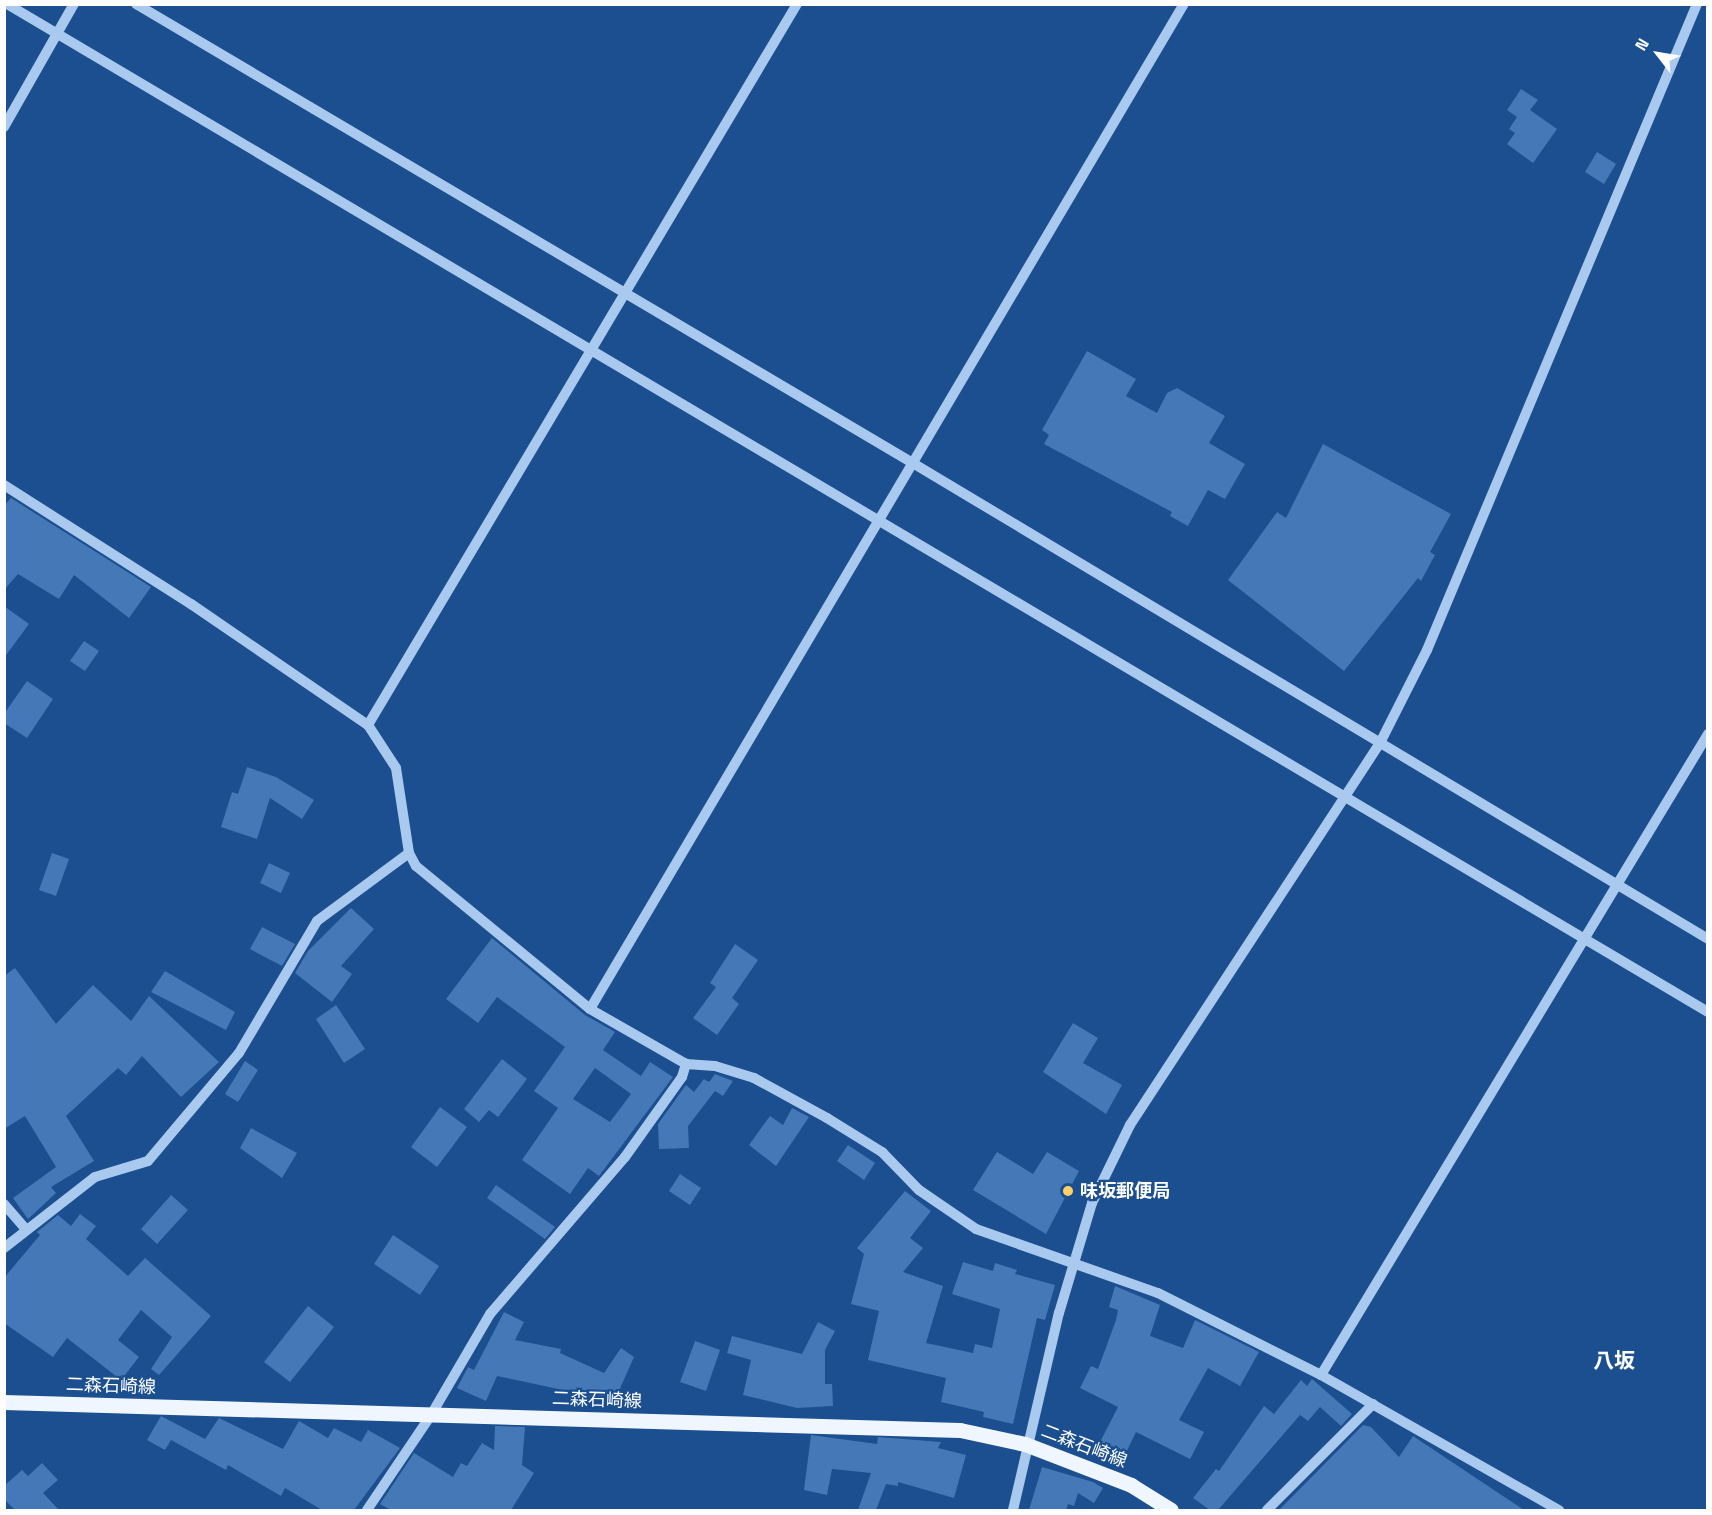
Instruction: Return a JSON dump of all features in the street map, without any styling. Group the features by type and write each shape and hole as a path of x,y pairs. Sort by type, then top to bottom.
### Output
{"main road":[{"name":"二森石崎線","path":"4,1402 960,1430 1025,1444 1131,1485 1171,1510"}],"street":[{"path":"7,4 1707,1012"},
{"path":"4,127 74,4"},
{"path":"136,4 911,462 1707,939"},
{"path":"368,725 593,351 797,4"},
{"path":"590,1009 911,462 1184,4"},
{"path":"1012,1510 1025,1444 1092,1203 1130,1125 1202,1010 1380,743 1427,650 1697,4"},
{"path":"6,489 190,604 368,725 396,768 409,853 416,866 437,887 590,1009 686,1064 715,1066 769,1085 882,1152 919,1190 976,1229 1158,1293 1321,1375 1559,1510"},
{"path":"1321,1375 1586,941 1707,735"},
{"path":"4,1248 95,1177 148,1161 239,1053 317,921 409,853"},
{"path":"367,1510 430,1415 490,1314 625,1158 682,1077 686,1064"},
{"path":"4,1204 26,1229"},
{"path":"1268,1510 1372,1404"}],"building":[{"path":"1521,89 1538,100 1530,110 1557,129 1533,163 1507,144 1515,133 1509,129 1517,117 1507,110"},
{"path":"1597,152 1616,164 1604,184 1585,172"},
{"path":"1087,351 1136,379 1126,396 1157,413 1167,393 1177,388 1225,416 1209,443 1245,464 1225,499 1208,490 1188,526 1170,516 1172,512 1044,444 1049,435 1042,430"},
{"path":"1323,444 1451,514 1430,552 1435,555 1421,581 1418,578 1344,671 1228,580 1277,512 1286,518"},
{"path":"11,498 151,587 129,618 74,575 59,599 18,574 4,590 4,506"},
{"path":"4,606 29,624 4,658"},
{"path":"84,641 99,651 85,671 70,661"},
{"path":"27,681 53,699 27,738 4,723 4,714"},
{"path":"247,767 276,777 314,800 302,819 270,798 257,839 221,827 232,792 238,794"},
{"path":"52,853 69,859 56,896 39,890"},
{"path":"269,863 290,873 281,893 260,883"},
{"path":"351,908 374,929 341,966 352,974 332,1002 295,973 308,951"},
{"path":"262,927 295,944 282,966 250,949"},
{"path":"492,938 585,1015 615,1032 603,1050 641,1076 650,1062 673,1077 599,1176 588,1168 570,1194 522,1160 558,1108 534,1091 565,1047 497,997 478,1023 446,999","holes":["595,1068 631,1094 610,1122 573,1099"]},
{"path":"735,944 758,960 732,998 739,1004 717,1035 693,1018 716,987 710,983"},
{"path":"15,968 56,1024 93,985 131,1021 149,996 219,1062 181,1097 142,1056 126,1075 118,1068 66,1116 94,1161 51,1187 56,1193 28,1219 13,1198 56,1167 25,1116 4,1129 4,976"},
{"path":"165,971 235,1012 226,1030 151,992"},
{"path":"336,1005 365,1049 344,1063 316,1019"},
{"path":"1073,1023 1098,1038 1083,1063 1122,1085 1106,1114 1043,1072"},
{"path":"502,1059 527,1079 498,1117 489,1110 479,1122 464,1109"},
{"path":"245,1061 258,1070 238,1102 225,1094"},
{"path":"715,1074 733,1081 723,1096 715,1091 688,1126 689,1148 659,1149 658,1124 686,1085 694,1092 704,1079 709,1082"},
{"path":"440,1107 467,1127 437,1167 411,1147"},
{"path":"792,1108 809,1117 776,1166 749,1145 770,1116 783,1125"},
{"path":"251,1128 297,1153 282,1178 240,1148"},
{"path":"848,1145 875,1163 864,1180 837,1161"},
{"path":"997,1152 1033,1174 1047,1152 1079,1171 1046,1234 973,1190"},
{"path":"680,1174 701,1188 690,1205 669,1191"},
{"path":"496,1185 555,1227 545,1239 487,1198"},
{"path":"905,1191 931,1211 910,1238 923,1248 903,1272 943,1286 926,1343 973,1353 975,1344 992,1348 1000,1309 952,1294 963,1262 993,1271 995,1263 1017,1270 1015,1274 1055,1285 1045,1320 1037,1318 1013,1424 983,1417 984,1412 941,1402 946,1378 868,1360 879,1311 851,1304 864,1254 857,1248"},
{"path":"171,1195 188,1210 157,1244 141,1229"},
{"path":"80,1214 96,1226 86,1239 128,1276 145,1258 211,1316 159,1375 151,1369 172,1337 141,1310 118,1340 139,1357 121,1380 67,1338 53,1357 4,1323 4,1278 40,1235 37,1232 58,1215 71,1226"},
{"path":"393,1235 439,1266 420,1295 374,1264"},
{"path":"1115,1286 1160,1305 1150,1336 1183,1348 1195,1320 1259,1352 1240,1386 1208,1368 1179,1420 1204,1432 1190,1459 1136,1432 1123,1459 1098,1446 1118,1407 1080,1388 1091,1366 1098,1369 1116,1320 1118,1310 1109,1307"},
{"path":"308,1306 334,1327 290,1382 264,1362"},
{"path":"504,1312 524,1322 515,1340 561,1349 560,1353 604,1373 621,1348 634,1357 614,1402 572,1399 572,1392 497,1376 486,1401 457,1388 468,1367 474,1370"},
{"path":"818,1322 835,1331 825,1350 825,1384 832,1384 833,1406 797,1408 743,1395 751,1360 727,1353 732,1336 802,1354"},
{"path":"695,1341 720,1350 706,1391 680,1382"},
{"path":"1312,1379 1352,1414 1341,1426 1320,1407 1308,1421 1300,1415 1218,1510 1210,1510 1193,1498 1216,1469 1219,1471 1264,1406 1274,1414 1301,1380 1307,1386"},
{"path":"161,1416 205,1439 219,1418 283,1449 299,1421 328,1438 334,1428 361,1442 368,1430 400,1448 354,1510 322,1510 285,1488 281,1496 228,1465 226,1470 171,1440 165,1450 147,1440"},
{"path":"1363,1425 1371,1427 1399,1457 1413,1436 1524,1510 1279,1510"},
{"path":"495,1426 525,1427 522,1465 534,1473 511,1510 391,1510 380,1504 414,1453 453,1477 461,1463 467,1466 482,1443 494,1450"},
{"path":"811,1435 877,1444 878,1437 941,1442 938,1448 966,1455 954,1498 898,1482 898,1486 886,1484 876,1510 858,1510 871,1473 832,1469 827,1495 804,1490"},
{"path":"42,1463 58,1480 43,1493 59,1510 15,1510 4,1499 4,1486 22,1470 28,1476"},
{"path":"1042,1467 1093,1482 1103,1488 1094,1503 1078,1493 1074,1506 1068,1504 1066,1510 1029,1510"}],"place":[{"name":"味坂郵便局","path":"1068,1191"}],"district":[{"name":"八坂","path":"1614,1361"}]}
